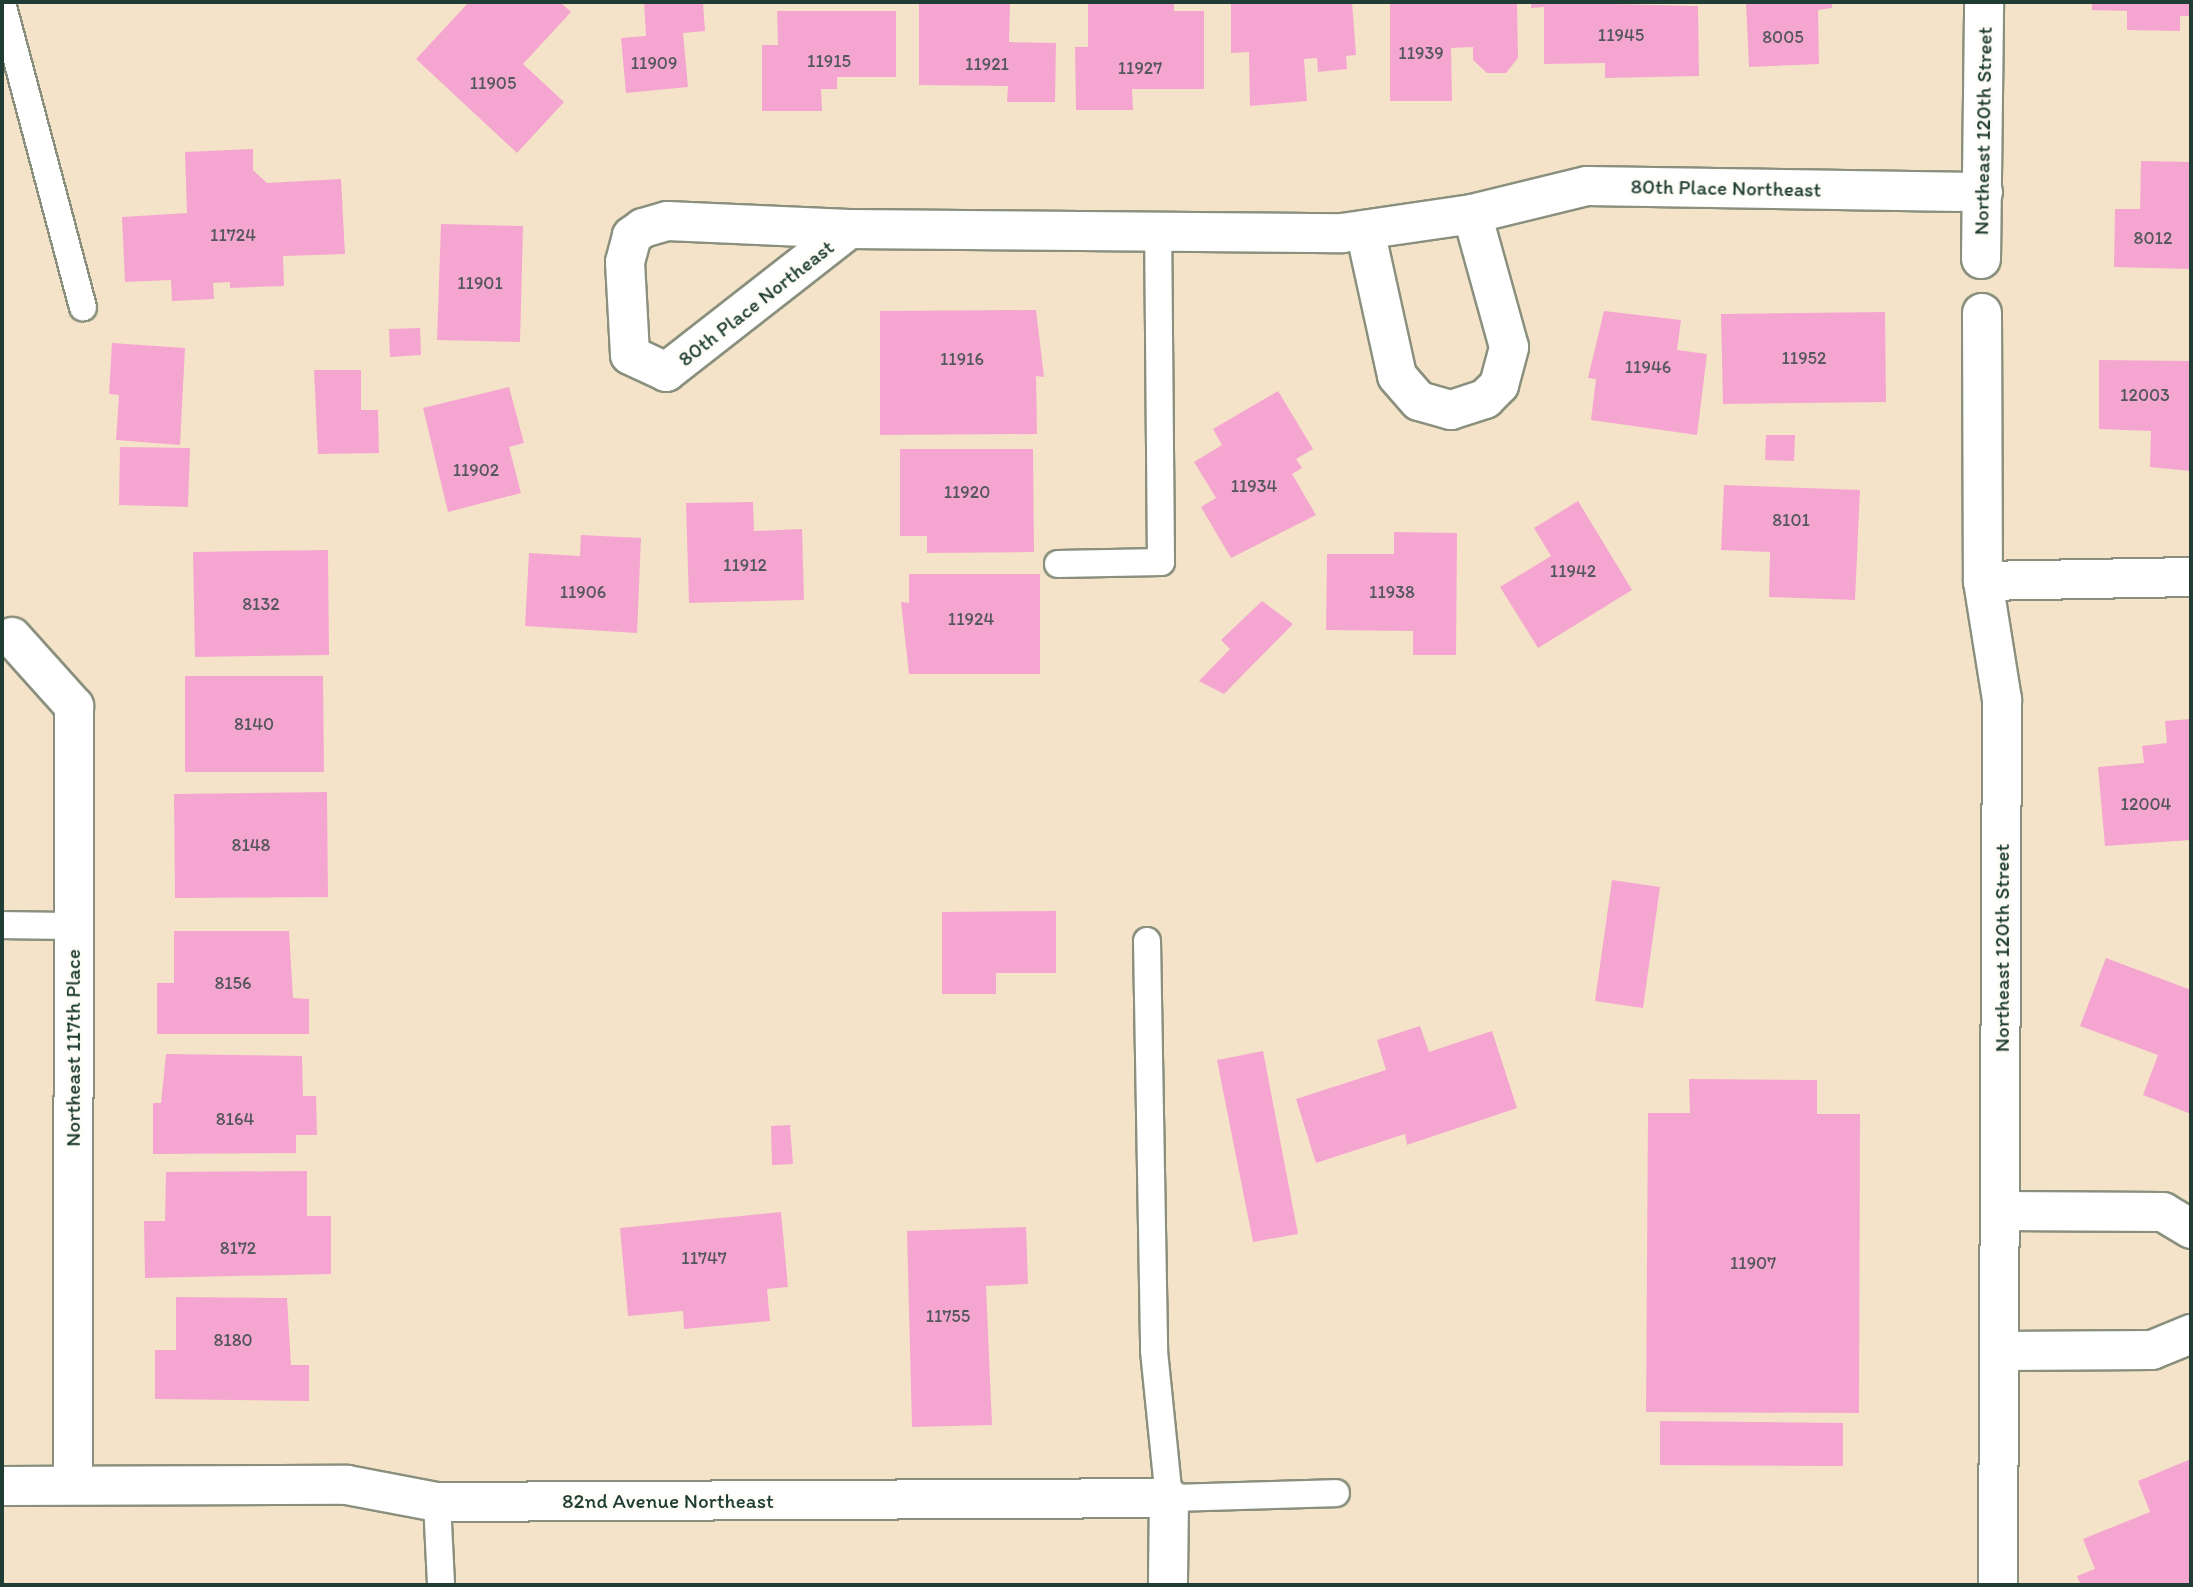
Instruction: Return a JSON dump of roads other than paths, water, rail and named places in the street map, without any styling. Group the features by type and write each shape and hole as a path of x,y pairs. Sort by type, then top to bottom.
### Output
{"street":[{"name":"Northeast 120th Street","path":"1982,260 1984,2"},
{"name":"80th Place Northeast","path":"849,229 666,372 630,355 625,262 632,236 643,228 667,221 849,229 1365,230 1472,214 1587,186 1983,192"},
{"path":"1365,230 1398,376 1419,401 1451,411 1485,399 1499,385 1508,357 1472,214"},
{"name":"Northeast 120th Street","path":"1982,313 1983,582 2002,699 2002,1211 1998,1585"},
{"path":"1983,582 2191,577"},
{"name":"Northeast 117th Place","path":"12,637 74,706 73,1484"},
{"path":"2002,1211 2163,1212 2191,1229"},
{"path":"2001,1351 2152,1350 2191,1334"},
{"name":"82nd Avenue Northeast","path":"2,1486 347,1485 437,1502 1169,1498"},
{"path":"1168,1585 1169,1498"}],"lane":[{"path":"2,4 83,307"},
{"path":"1058,564 1161,562 1158,231"},
{"path":"2,925 73,926"},
{"path":"1147,941 1154,1351 1169,1498"},
{"name":"82nd Avenue Northeast","path":"1169,1498 1336,1493"},
{"path":"437,1502 441,1585"}]}
